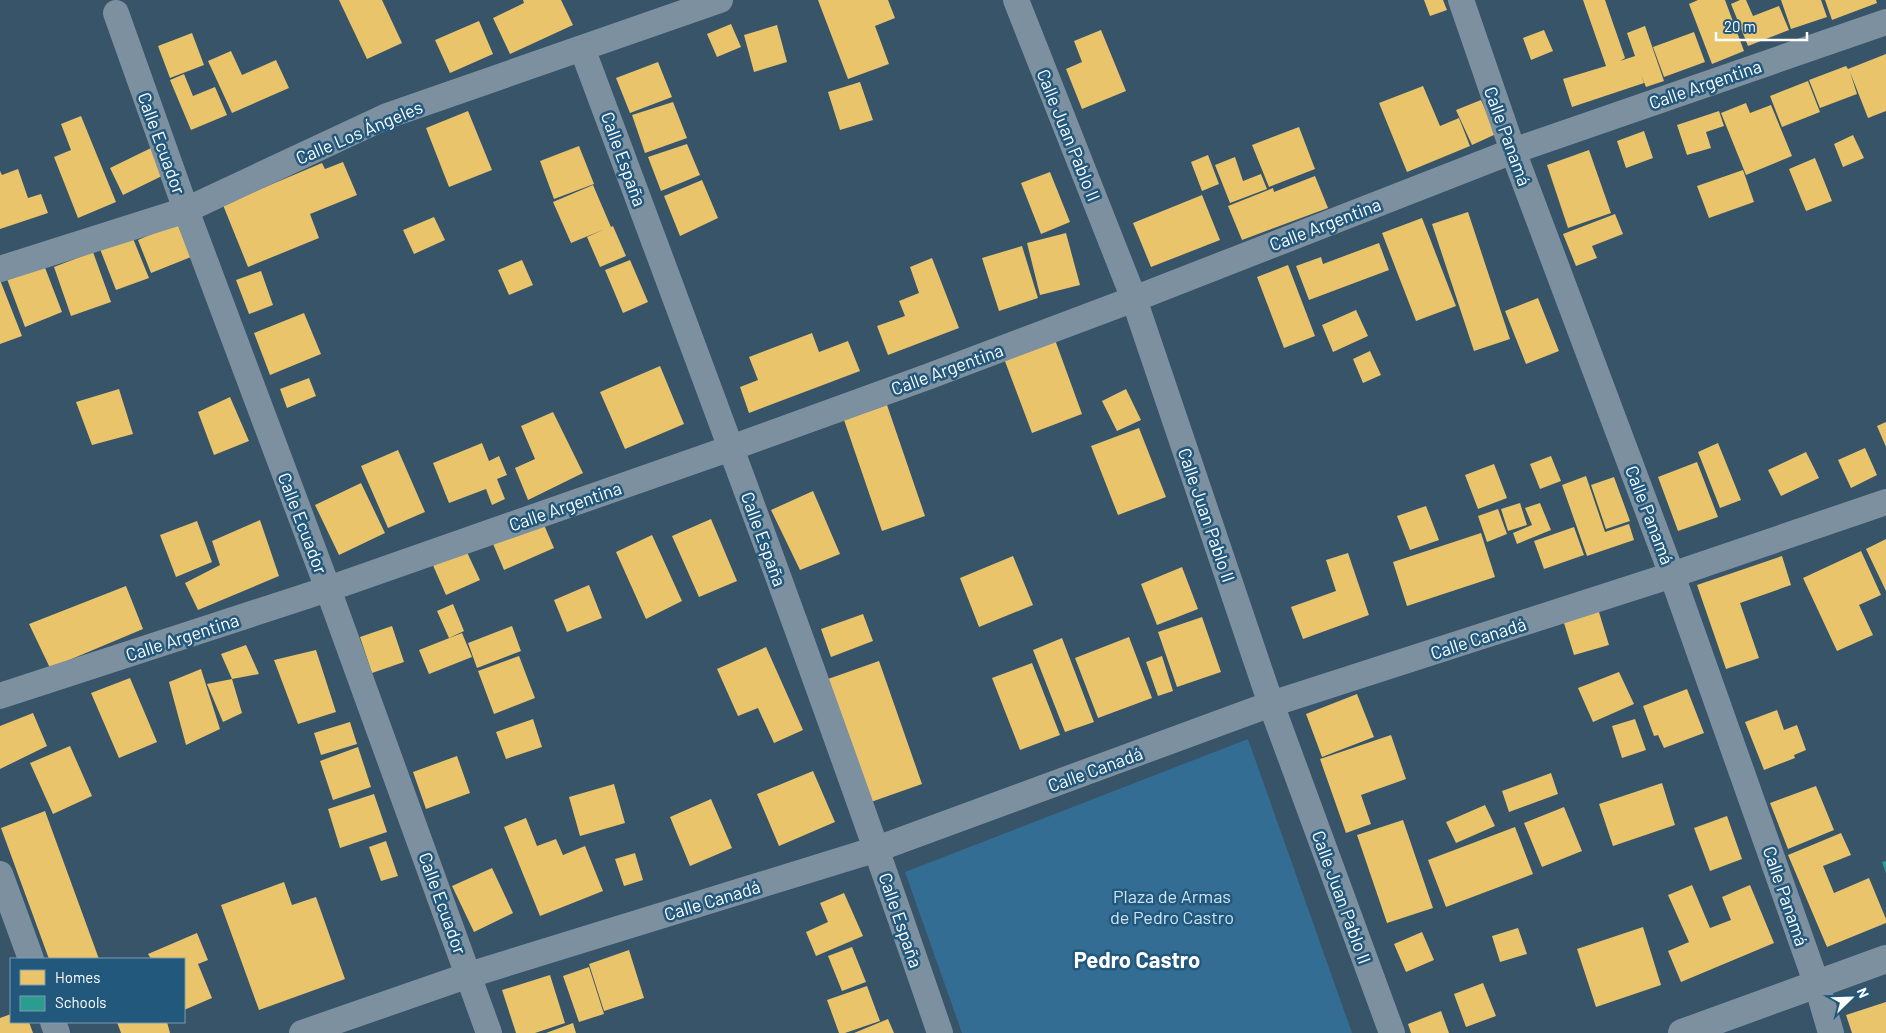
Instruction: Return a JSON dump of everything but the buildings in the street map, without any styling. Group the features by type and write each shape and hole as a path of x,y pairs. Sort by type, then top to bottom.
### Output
{"street":[{"name":"Calle Los Ángeles","path":"0,270 186,210 387,116 720,0"},
{"name":"Calle Juan Pablo II","path":"1016,0 1134,299 1271,704 1392,1033"},
{"name":"Calle Panamá","path":"1461,0 1513,150 1672,575 1817,985 1831,1033"},
{"name":"Calle Ecuador","path":"116,13 186,210 328,589 489,1033"},
{"name":"Calle Argentina","path":"0,696 328,589 927,378 1513,150 1886,22"},
{"name":"Calle España","path":"582,48 731,448 877,849 940,1033"},
{"name":"Calle Canadá","path":"302,1033 469,976 877,849 1271,704 1672,575 1886,502"},
{"path":"0,874 31,958"},
{"path":"1682,1033 1886,959"}],"green space":[{"name":"Plaza de Armas de Pedro Castro","path":"1248,739 1352,1033 962,1033 905,872"}],"district":[{"name":"Pedro Castro","path":"1137,959"}]}
